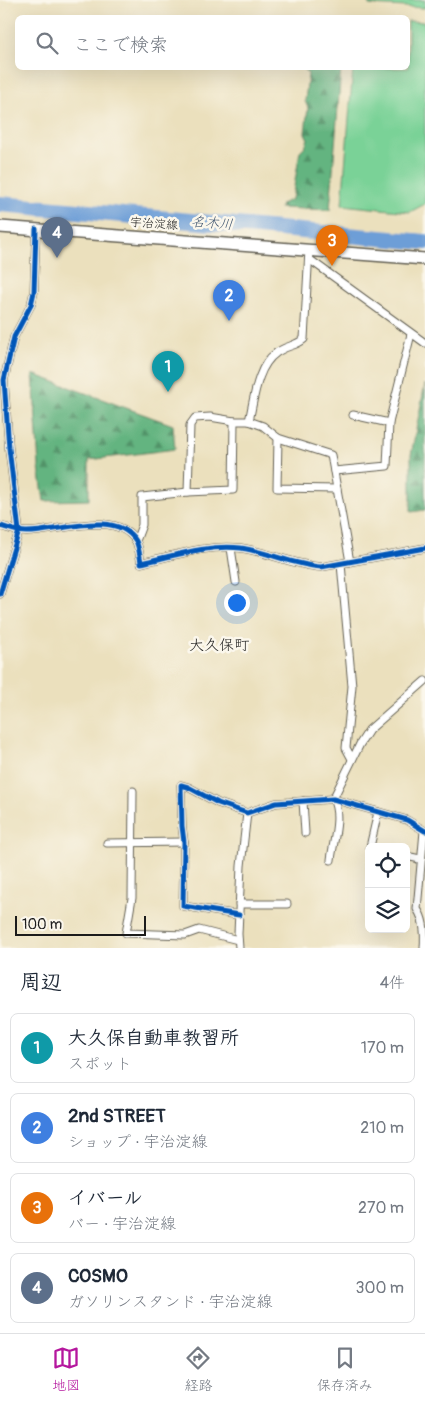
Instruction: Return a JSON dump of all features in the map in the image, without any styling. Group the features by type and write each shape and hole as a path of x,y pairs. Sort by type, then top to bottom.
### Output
{"main road":[{"name":"宇治淀線","path":"0,227 309,255 425,260"}],"street":[{"path":"0,594 19,531 9,448 4,380 14,338 31,305 34,292 36,229"},
{"path":"309,255 425,344"},
{"path":"249,421 262,370 270,357 279,351 298,344 304,339 309,255"},
{"path":"334,471 387,466 390,423 411,334"},
{"path":"353,415 390,423"},
{"path":"188,492 190,425 195,418 210,417 234,421 249,421 263,426 278,438 331,455 350,562"},
{"path":"136,541 142,525 142,497 233,490 234,421"},
{"path":"278,438 278,488 337,489"},
{"path":"0,526 26,532 72,525 100,525 126,530 136,541 142,563 205,550 231,548 243,549 308,566 321,567 425,548"},
{"path":"231,548 236,582"},
{"path":"341,564 352,686 346,748 352,758"},
{"path":"333,799 352,758 369,730 425,681"},
{"path":"239,915 183,906 184,842 181,785 247,813 276,802 333,799 407,820 424,831 417,909 423,914 424,948"},
{"path":"133,791 132,898 126,934 185,935 199,930 239,944 239,904 247,813"},
{"path":"331,860 337,822 336,805 333,799"},
{"path":"303,801 305,833"},
{"path":"371,843 378,812"},
{"path":"107,843 184,842"},
{"path":"410,857 420,859"},
{"path":"239,904 287,904"}],"green space":[{"path":"369,0 425,0 425,8 369,5"},
{"path":"410,21 425,22 425,204 410,212 342,205 353,70 410,70"},
{"path":"305,70 341,70 330,210 280,208 281,204 292,199 300,151 308,139 305,133 308,108 305,101 308,74"},
{"path":"33,374 173,425 175,449 89,460 89,500 44,501 39,467"},
{"path":"425,384 425,510 411,512 411,455"}],"waterway":[{"name":"名木川","path":"0,204 425,242"}],"cycle path":[{"path":"0,594 19,531 9,448 4,380 14,337 31,305 34,292 36,229"},
{"path":"0,526 26,532 84,524 114,526 127,531 136,541 141,563 191,551 229,547 251,550 301,564 321,567 425,548"},
{"path":"239,915 183,906 184,842 181,785 218,803 247,813 276,803 333,799 407,820 425,831"}],"place":[{"name":"COSMO","path":"57,258"},
{"name":"イバール","path":"332,266"},
{"name":"2nd STREET","path":"229,321"},
{"name":"大久保自動車教習所","path":"168,392"}],"district":[{"name":"大久保町","path":"219,645"}]}
